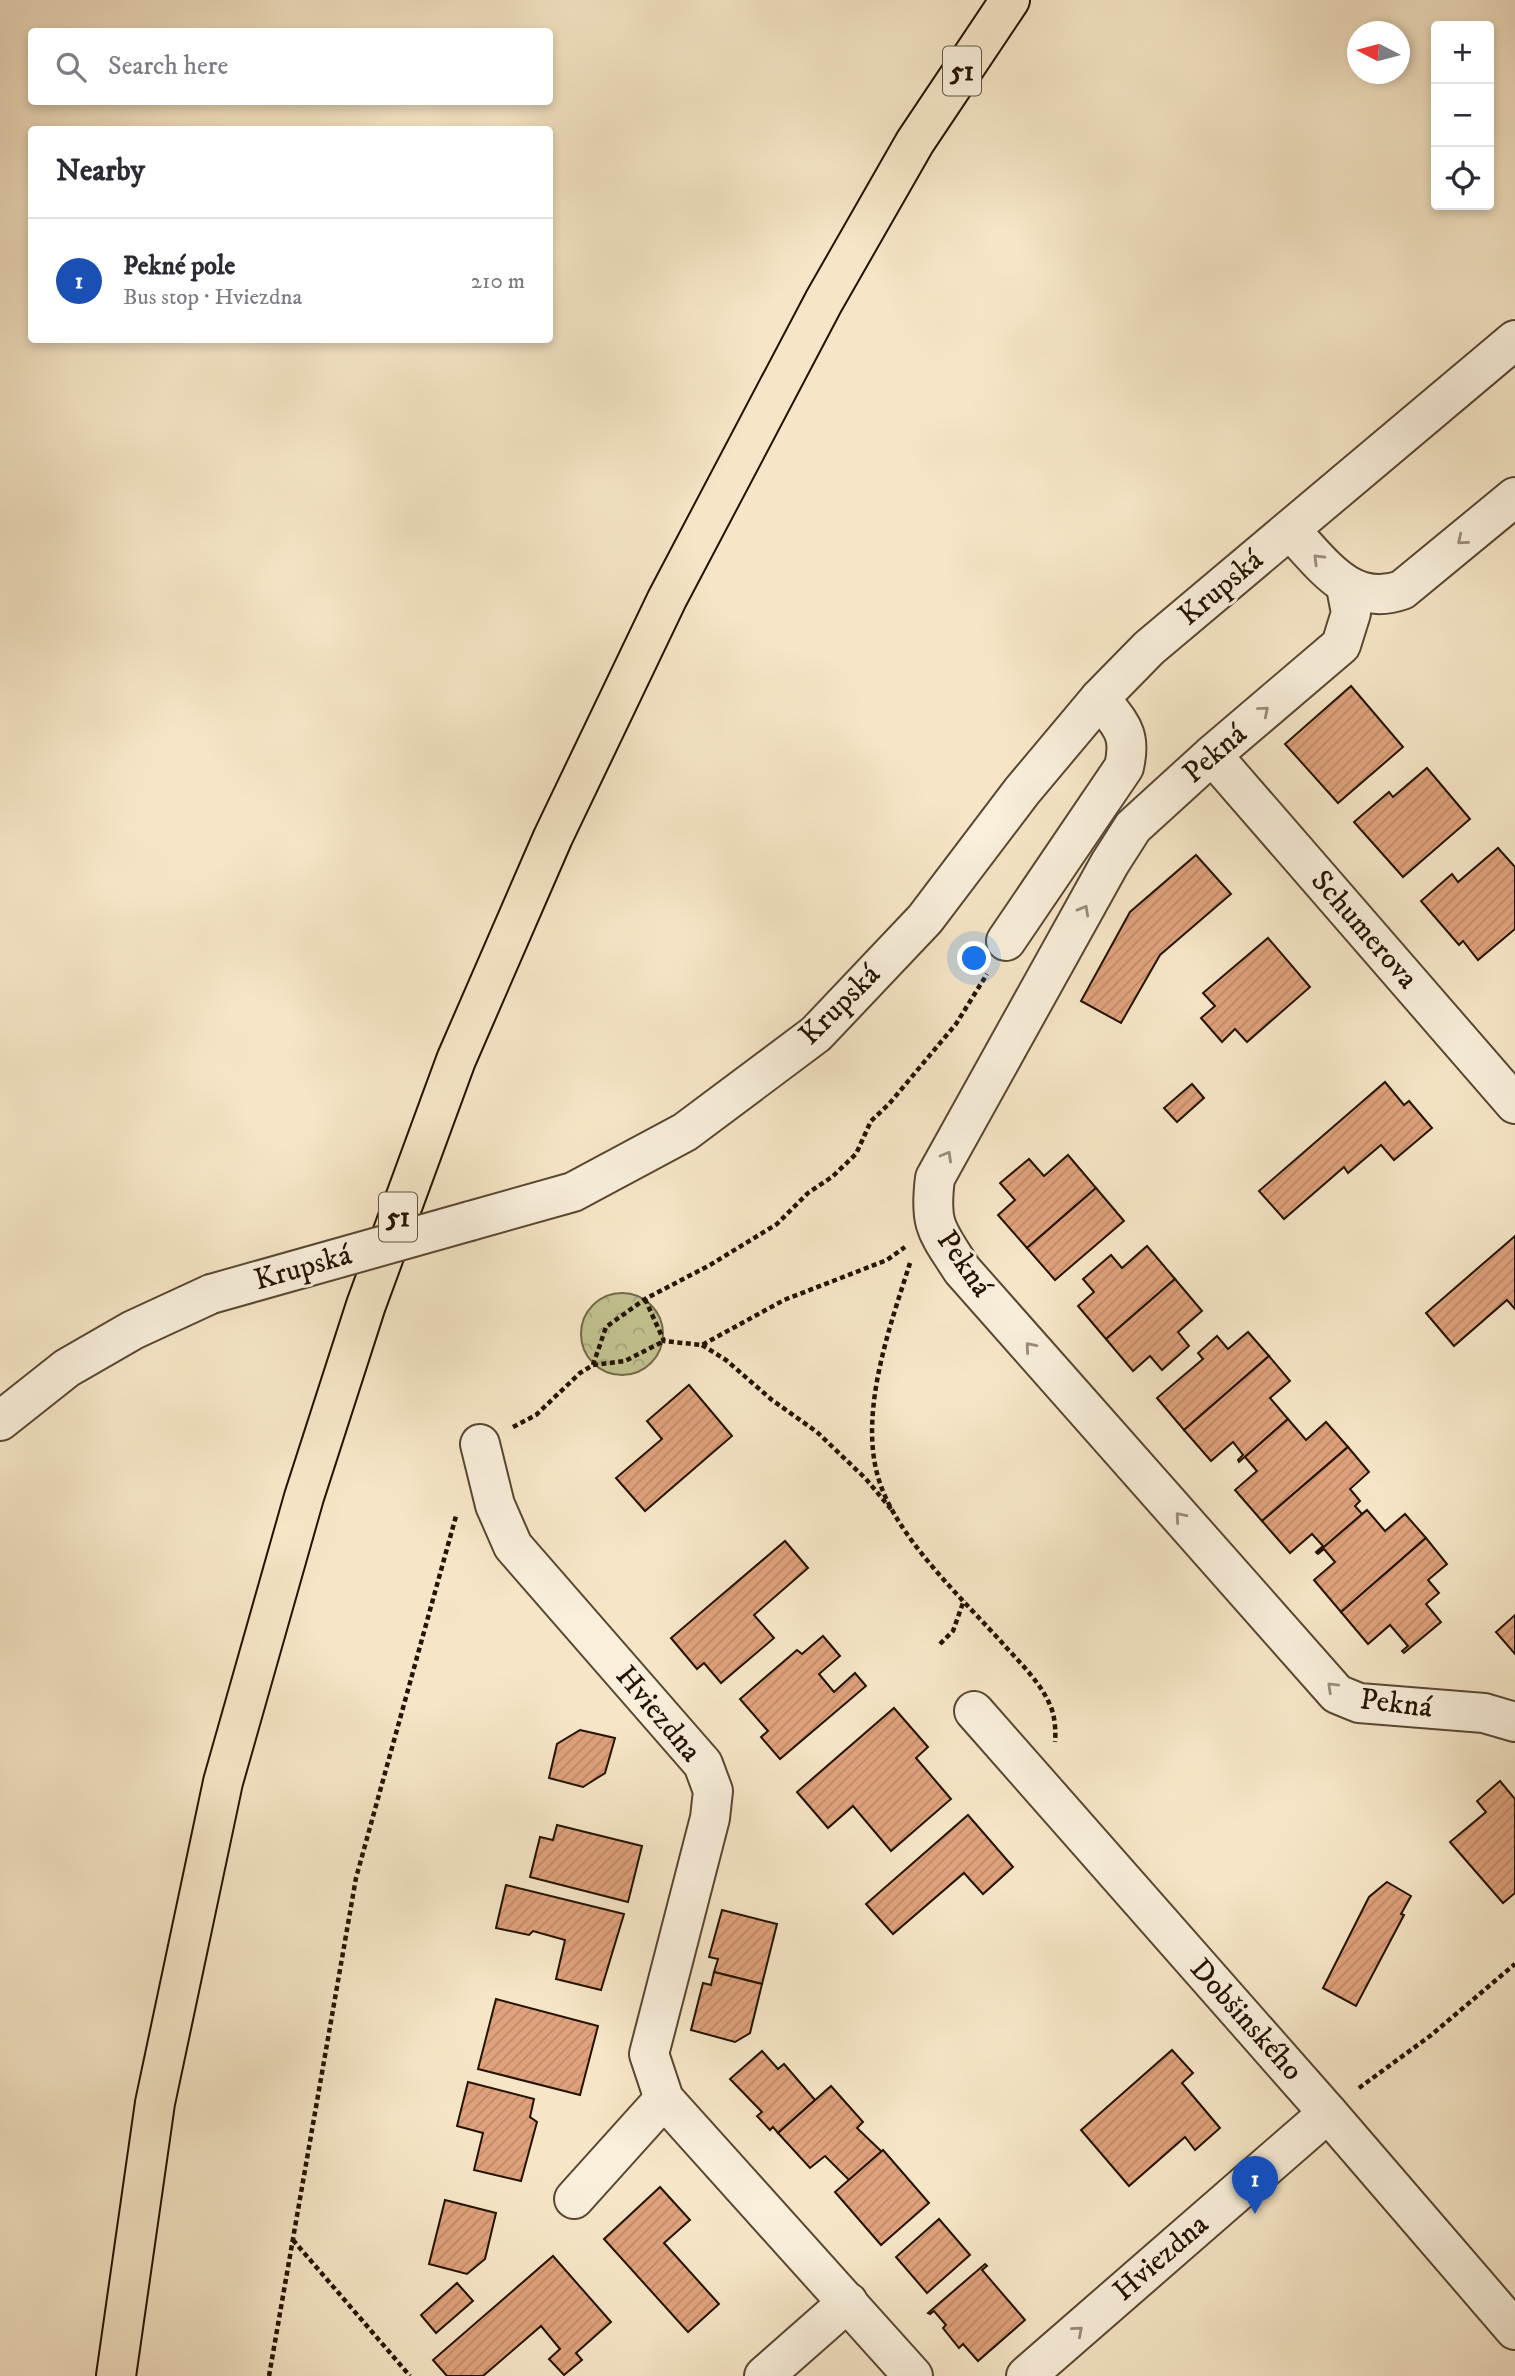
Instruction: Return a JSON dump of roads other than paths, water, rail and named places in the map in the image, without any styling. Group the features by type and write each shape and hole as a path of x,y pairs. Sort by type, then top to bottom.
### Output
{"main road":[{"name":"51","path":"116,2376 155,2103 223,1782 304,1497 361,1318 451,1073 552,837 667,599 824,302 902,164 1010,0"}],"street":[{"name":"Krupská","path":"0,1421 67,1368 133,1331 211,1294 573,1192 685,1132 816,1034 925,919 1022,791 1100,698 1149,648 1515,340"},
{"path":"1290,530 1346,587 1386,595 1402,590 1515,497"},
{"name":"Pekná","path":"1346,587 1351,612 1341,645 1212,755 1133,827 1110,863 935,1178 929,1231 1337,1694 1359,1703 1484,1713 1515,1723"},
{"path":"1006,941 1124,767 1128,748 1125,731 1100,698"},
{"name":"Schumerova","path":"1212,755 1515,1104"},
{"name":"Hviezdna","path":"480,1444 495,1505 513,1546 703,1764 713,1791 710,1818 649,2054 664,2099 913,2376"},
{"name":"Dobšinského","path":"974,1711 1515,2330"},
{"path":"573,2199 664,2099"},
{"name":"Hviezdna","path":"1026,2376 1328,2113"},
{"path":"764,2376 848,2302"}],"place":[{"name":"Pekné pole","path":"1255,2214"}]}
